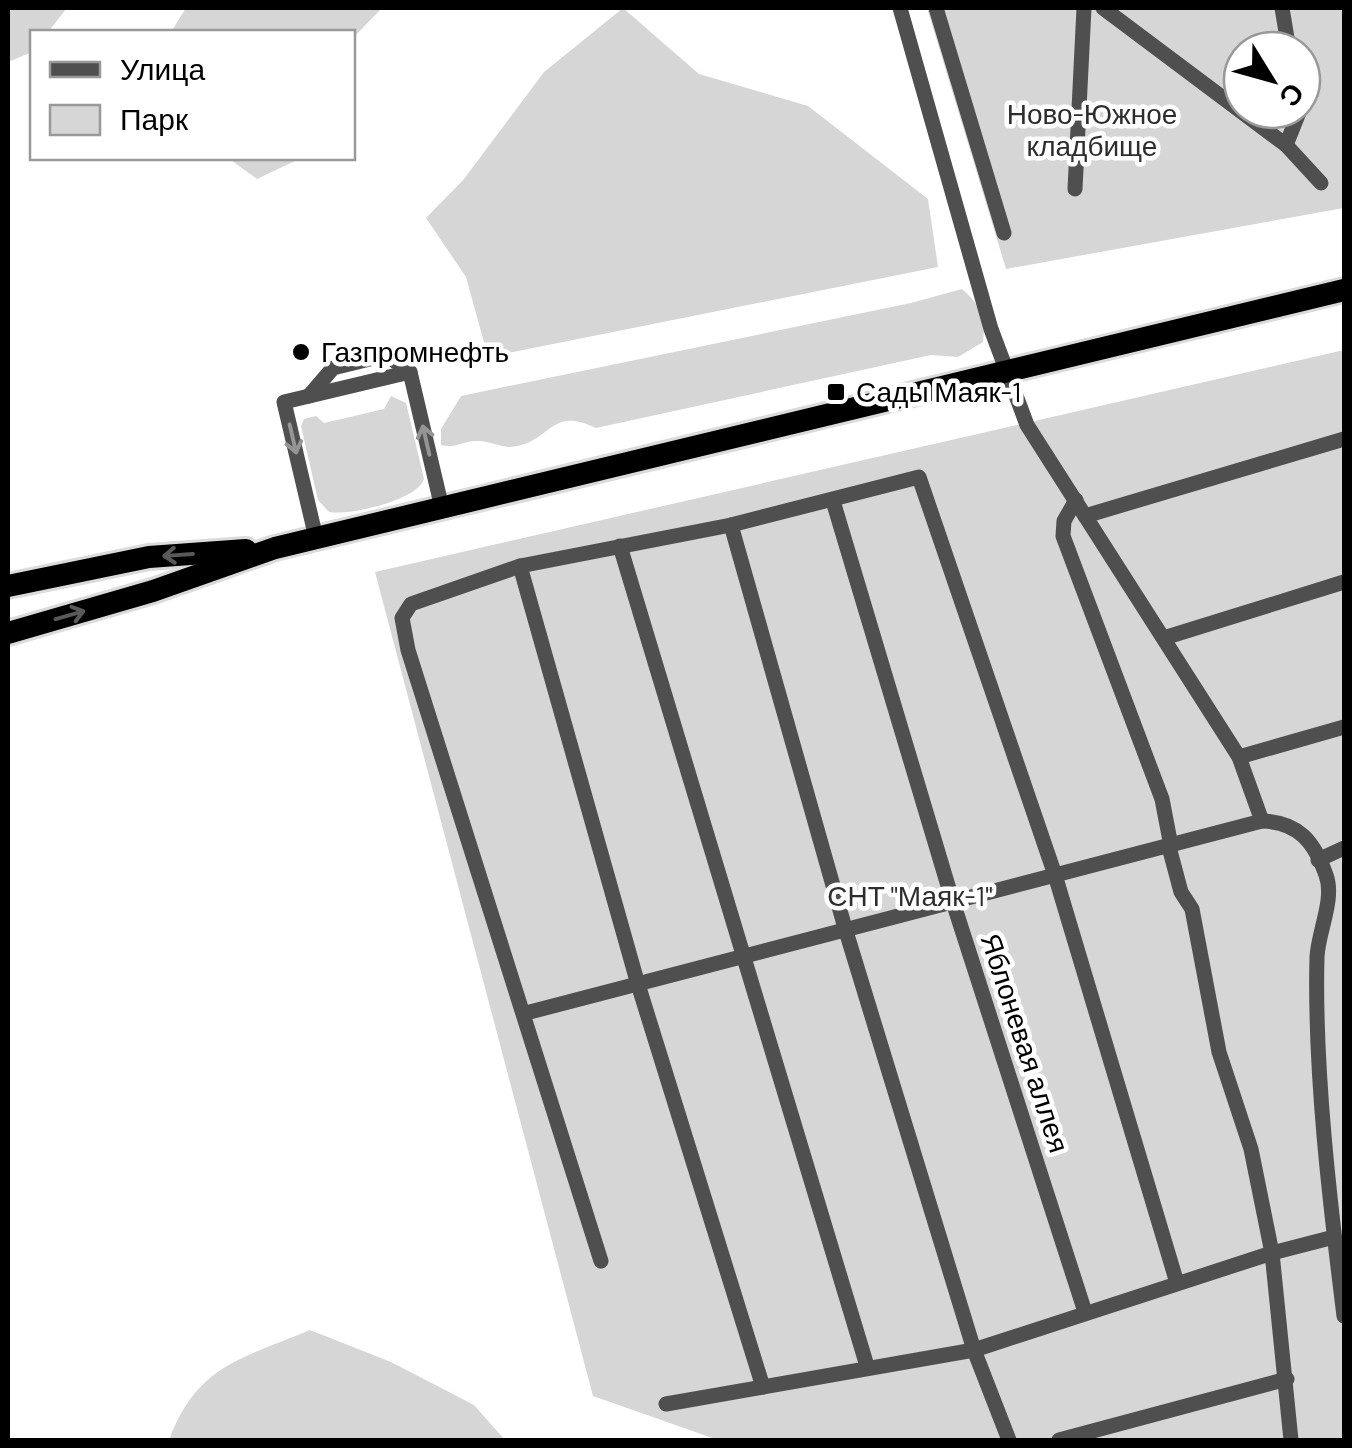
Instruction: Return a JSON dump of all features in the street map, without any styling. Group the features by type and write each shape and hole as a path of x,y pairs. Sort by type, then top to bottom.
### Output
{"highway":[{"path":"8,633 154,591 275,548 1344,290"},
{"path":"8,586 149,557 275,548"}],"lane":[{"path":"900,8 1006,374 1027,425 1240,756 1262,821"},
{"path":"936,8 1004,234"},
{"path":"1075,189 1084,8"},
{"path":"1104,8 1286,145 1321,183"},
{"path":"1286,145 1292,130"},
{"path":"316,538 284,402 309,396 410,372 442,508"},
{"path":"1086,516 1344,440"},
{"path":"601,1261 526,1013 408,650 402,618 411,604 520,566 731,525 918,477 1055,875 1176,1284"},
{"path":"1076,500 1064,521 1063,536 1162,799 1181,892 1192,909 1218,1052 1250,1150 1272,1253 1291,1440"},
{"name":"Яблоневая аллея","path":"833,501 952,899 1085,1312"},
{"path":"731,525 844,928 974,1350 1009,1440"},
{"path":"620,546 868,1366"},
{"path":"520,566 638,981 763,1387"},
{"path":"1166,637 1344,582"},
{"path":"1240,756 1344,728"},
{"path":"526,1013 1262,821 1292,824 1318,860 1329,890 1317,956 1334,1237 1344,1316"},
{"path":"1318,860 1344,848"},
{"path":"666,1404 974,1350 1272,1253 1334,1237"},
{"path":"1059,1440 1287,1379"}],"green space":[{"path":"8,8 67,8 50,30 30,30 30,53 8,62"},
{"path":"186,8 382,8 355,36 355,30 172,30"},
{"path":"623,8 699,74 808,106 928,199 938,267 488,357 466,277 426,218 464,179 544,72"},
{"name":"Ново-Южное кладбище","path":"927,8 1344,8 1344,208 1006,269"},
{"path":"231,160 297,160 257,179"},
{"path":"962,289 980,312 984,333 983,342 958,357 931,355 596,428 568,421 534,440 510,447 479,441 441,445 441,429 461,396 911,303"},
{"name":"СНТ \"Маяк-1\"","path":"1344,350 1344,1440 718,1440 593,1396 375,572"},
{"path":"391,396 406,403 424,479 419,487 397,500 366,509 329,512 318,500 301,426 304,419 316,416 324,423 384,409"},
{"path":"310,1330 391,1362 474,1405 505,1440 169,1440 193,1395 208,1380 242,1358"}],"place":[{"name":"Газпромнефть","path":"301,352"},
{"name":"Сады Маяк-1","path":"836,392"}]}
